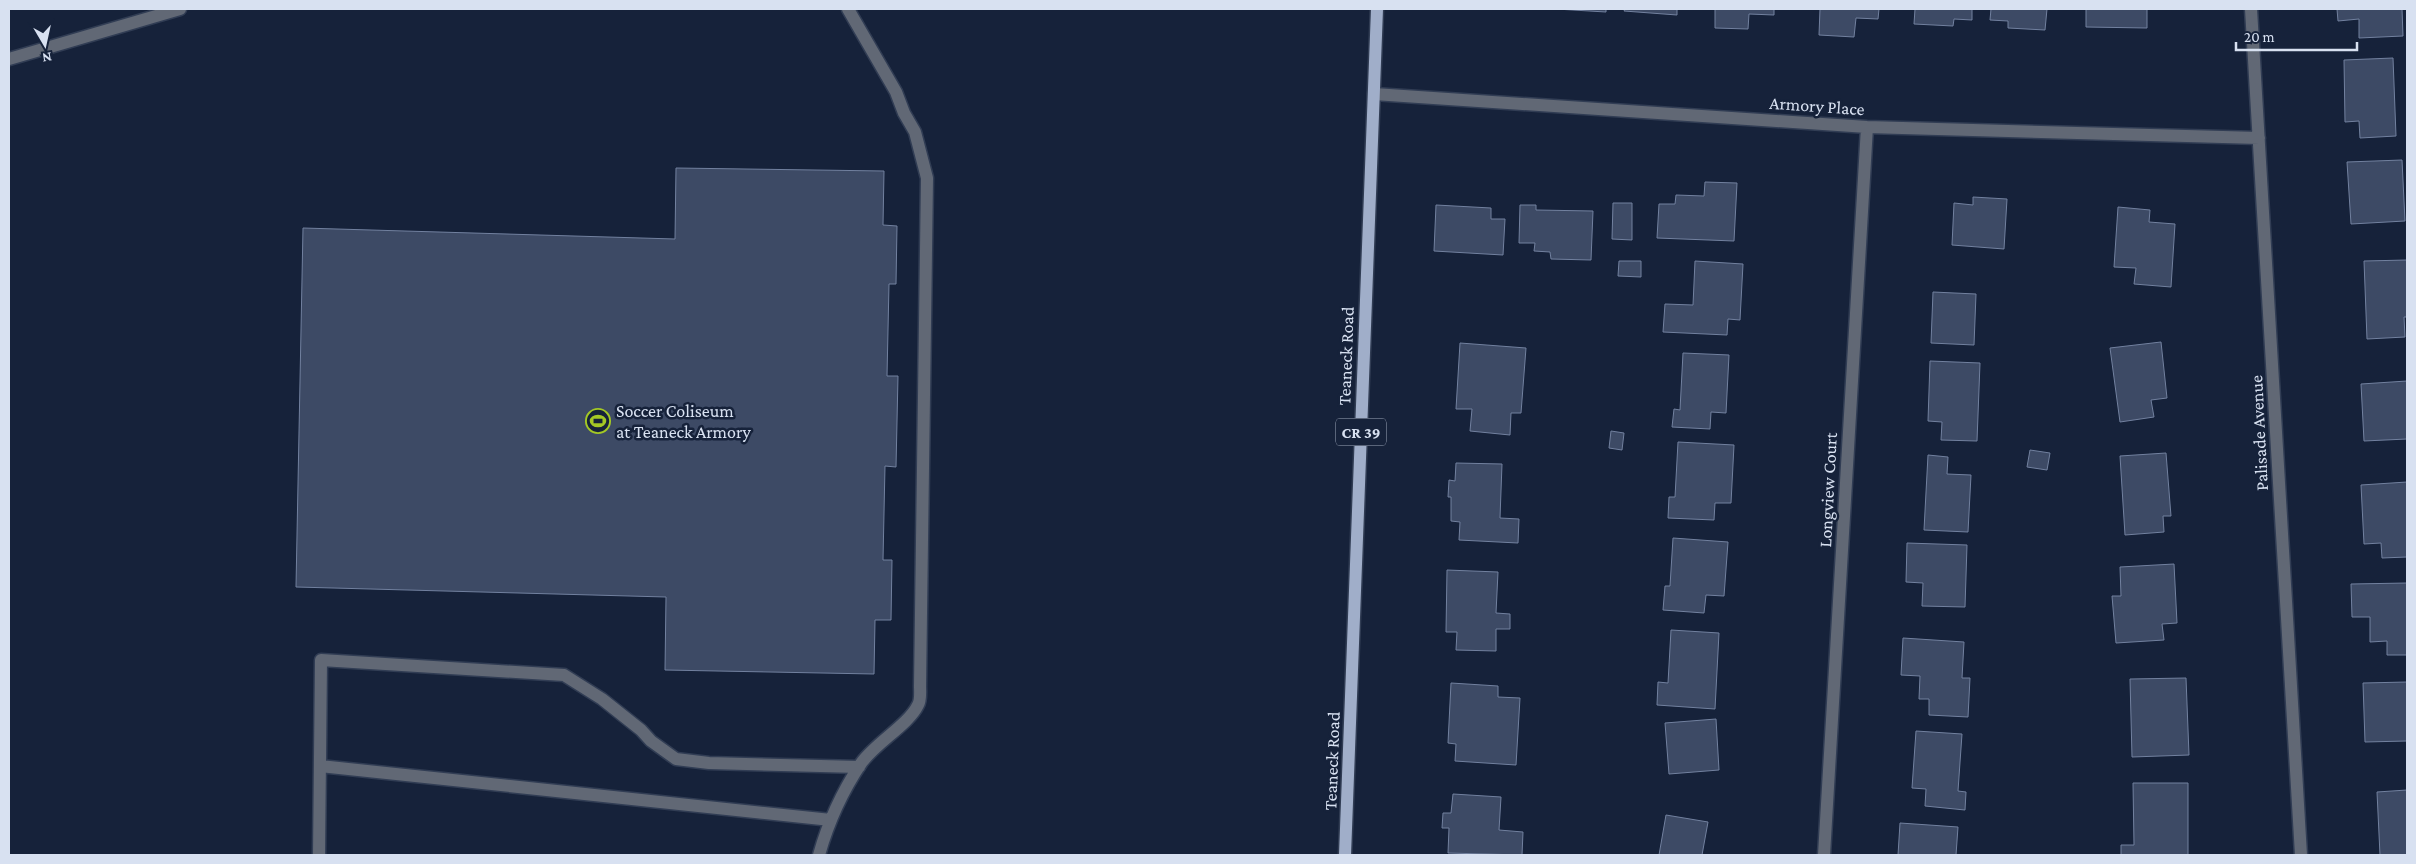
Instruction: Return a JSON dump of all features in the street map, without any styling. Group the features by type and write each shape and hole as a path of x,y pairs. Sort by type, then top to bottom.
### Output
{"main road":[{"name":"Teaneck Road","path":"1345,855 1377,9"}],"street":[{"path":"9,59 180,9"},
{"path":"819,855 831,820 859,767 875,746 910,716 919,704 927,178 915,132 904,113 896,92 848,9"},
{"name":"Palisade Avenue","path":"2251,9 2301,855"},
{"name":"Armory Place","path":"1374,94 1867,127 2259,138"},
{"name":"Longview Court","path":"1824,855 1867,127"},
{"path":"319,855 321,660 564,675 602,698 640,730 650,741 676,759 709,763 859,767"},
{"path":"320,766 831,820"}],"building":[{"path":"1556,9 1606,9 1606,12"},
{"path":"1625,9 1677,9 1677,15 1624,11"},
{"path":"1715,9 1774,9 1774,15 1749,14 1748,29 1715,28"},
{"path":"1820,9 1879,9 1878,19 1856,18 1854,37 1819,35"},
{"path":"1915,9 1972,9 1972,20 1954,19 1953,26 1914,24"},
{"path":"1991,9 2047,9 2045,30 2008,28 2008,21 1990,20"},
{"path":"2086,9 2147,9 2147,28 2086,27"},
{"path":"2337,9 2402,9 2403,36 2359,38 2359,19 2338,21"},
{"path":"2393,58 2396,136 2360,138 2359,121 2345,122 2344,60"},
{"path":"2402,160 2405,221 2351,224 2347,162"},
{"name":"Soccer Coliseum at Teaneck Armory","path":"676,168 884,171 883,225 897,226 896,284 889,284 887,376 898,376 896,467 885,466 883,560 892,560 891,620 875,620 874,674 665,670 666,597 296,587 303,228 675,239"},
{"path":"1705,182 1737,183 1734,241 1657,238 1659,204 1675,204 1676,195 1704,196"},
{"path":"1973,197 2007,199 2004,249 1952,245 1954,203 1973,205"},
{"path":"1613,203 1632,203 1632,240 1612,239"},
{"path":"1436,205 1491,208 1491,219 1505,219 1503,255 1434,251"},
{"path":"1520,205 1536,205 1536,210 1593,211 1591,260 1551,259 1550,252 1534,251 1535,243 1519,243"},
{"path":"2118,207 2150,210 2149,222 2175,224 2171,287 2134,284 2136,268 2114,267"},
{"path":"2407,260 2407,317 2404,317 2405,337 2367,339 2364,261"},
{"path":"1619,261 1641,261 1641,277 1618,276"},
{"path":"1695,261 1743,264 1740,320 1728,319 1727,335 1663,332 1665,304 1693,305"},
{"path":"1933,292 1976,294 1974,345 1931,343"},
{"path":"2161,342 2167,398 2151,400 2154,417 2120,422 2110,348"},
{"path":"1460,343 1526,348 1521,413 1511,413 1510,435 1470,431 1472,409 1456,409"},
{"path":"1683,353 1729,355 1726,413 1711,412 1710,429 1672,427 1674,409 1680,410"},
{"path":"1930,361 1980,363 1977,441 1941,440 1942,422 1928,421"},
{"path":"2407,381 2407,439 2364,441 2361,384"},
{"path":"1611,431 1624,433 1622,450 1609,448"},
{"path":"1678,442 1734,445 1731,503 1715,503 1714,520 1668,518 1669,497 1675,497"},
{"path":"2030,450 2050,453 2047,470 2027,467"},
{"path":"2166,453 2171,516 2163,516 2164,532 2125,535 2120,456"},
{"path":"1928,455 1948,457 1947,474 1971,475 1968,532 1924,530"},
{"path":"1456,463 1502,464 1500,518 1519,519 1518,543 1459,540 1460,522 1451,521 1451,497 1448,497 1449,480 1455,481"},
{"path":"2407,482 2407,557 2382,558 2381,543 2364,544 2361,485"},
{"path":"1673,538 1728,542 1724,596 1706,595 1704,613 1663,610 1665,586 1670,586"},
{"path":"1907,543 1967,545 1965,607 1922,606 1923,583 1906,582"},
{"path":"2174,564 2177,623 2162,624 2164,640 2116,643 2112,596 2121,596 2120,567"},
{"path":"1447,570 1498,572 1496,613 1510,614 1510,629 1496,629 1496,651 1456,650 1457,632 1446,632"},
{"path":"2407,583 2407,655 2387,655 2387,641 2370,642 2370,617 2352,617 2351,584"},
{"path":"1671,630 1719,633 1715,709 1657,705 1658,682 1668,683"},
{"path":"1903,638 1964,642 1962,678 1970,678 1968,717 1929,715 1929,699 1919,699 1920,676 1901,675"},
{"path":"2186,678 2189,755 2132,757 2130,679"},
{"path":"2407,682 2407,741 2365,742 2363,683"},
{"path":"1451,683 1498,686 1498,697 1520,698 1516,765 1455,761 1456,744 1448,743"},
{"path":"1716,719 1719,770 1669,774 1665,723"},
{"path":"1916,731 1962,734 1958,791 1966,792 1965,810 1925,806 1926,789 1912,788"},
{"path":"2133,783 2188,783 2188,855 2121,855 2121,845 2134,845"},
{"path":"2407,790 2407,855 2380,855 2377,792"},
{"path":"1453,794 1501,797 1499,830 1523,832 1522,855 1448,853 1449,828 1442,828 1443,813 1451,813"},
{"path":"1666,815 1708,822 1702,855 1659,855"},
{"path":"1900,823 1958,827 1956,855 1898,855"}],"place":[{"name":"Soccer Coliseum at Teaneck Armory","path":"598,421"}]}
